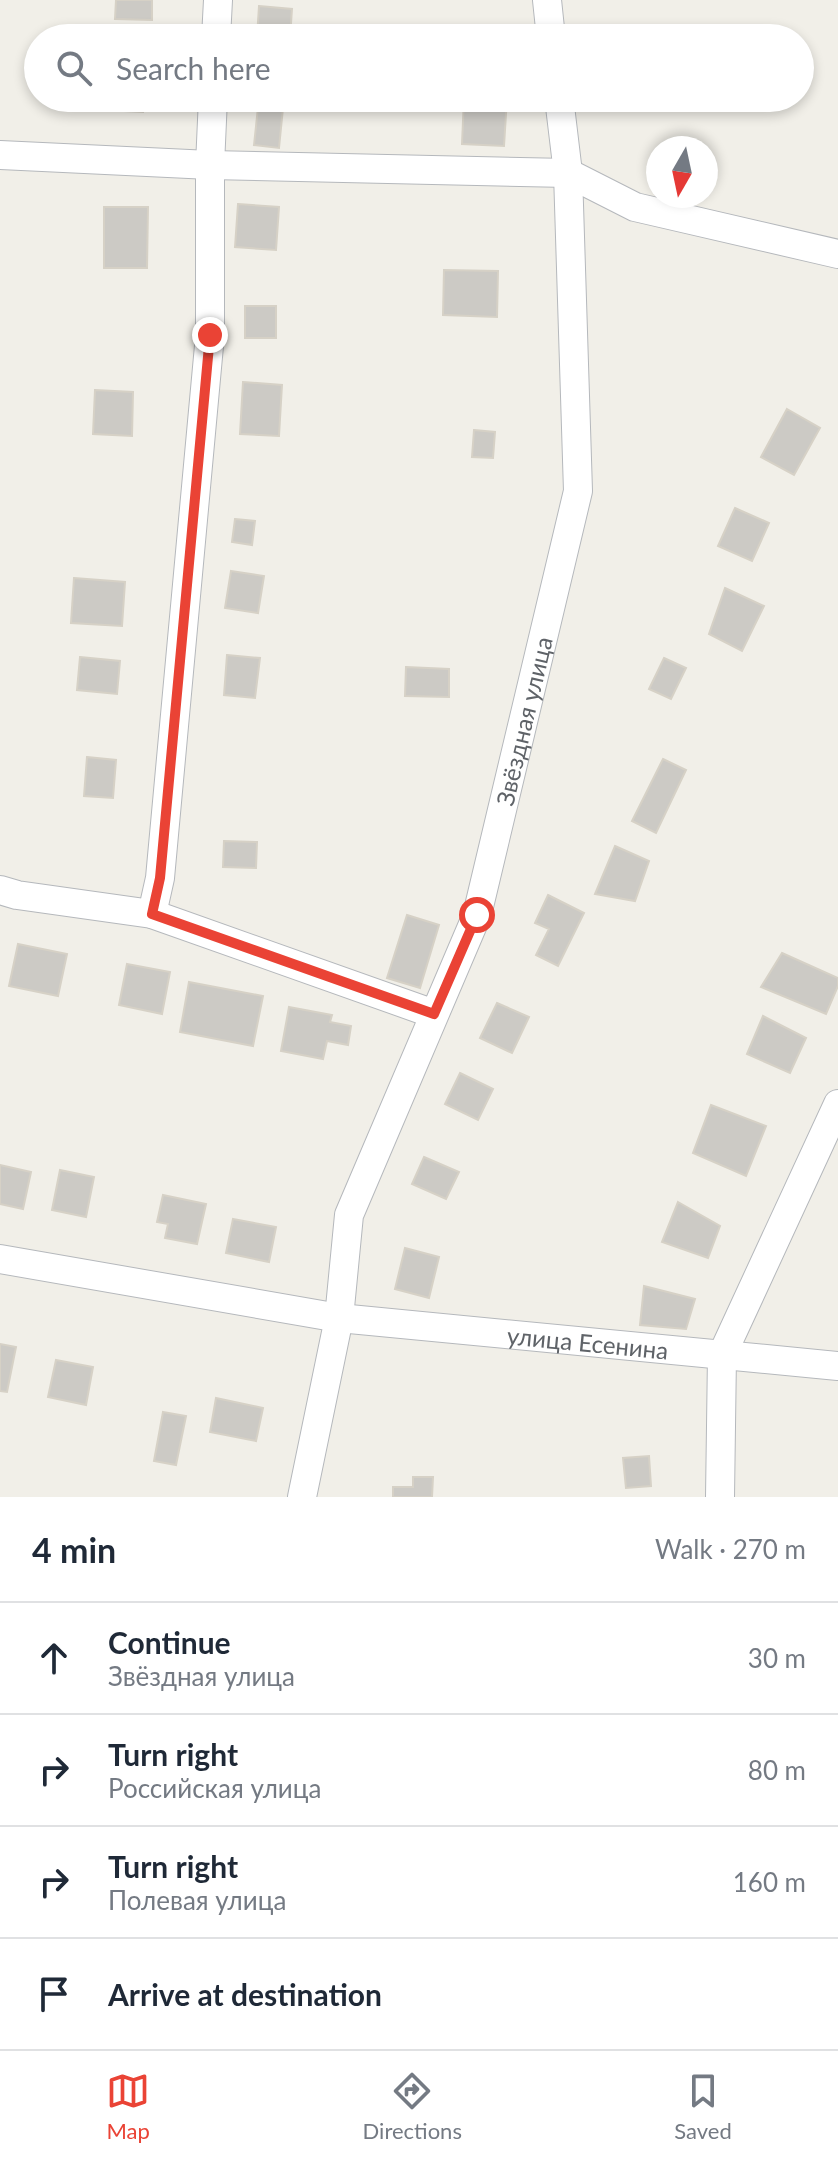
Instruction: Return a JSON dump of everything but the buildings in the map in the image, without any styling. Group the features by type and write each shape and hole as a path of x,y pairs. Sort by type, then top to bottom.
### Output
{"street":[{"path":"217,24 218,0"},
{"path":"547,0 550,24"},
{"path":"152,914 160,878 210,335 212,112"},
{"name":"Звёздная улица","path":"339,1318 349,1215 477,915 578,491 568,173 561,112"},
{"path":"0,155 210,165 568,173 635,207 838,254"},
{"path":"0,890 152,914 434,1014"},
{"path":"720,1497 722,1355 838,1104"},
{"name":"улица Есенина","path":"0,1259 339,1318 838,1366"},
{"path":"302,1497 339,1318"}],"route":[{"path":"210,335 160,878 152,914 434,1014 477,915"}]}
